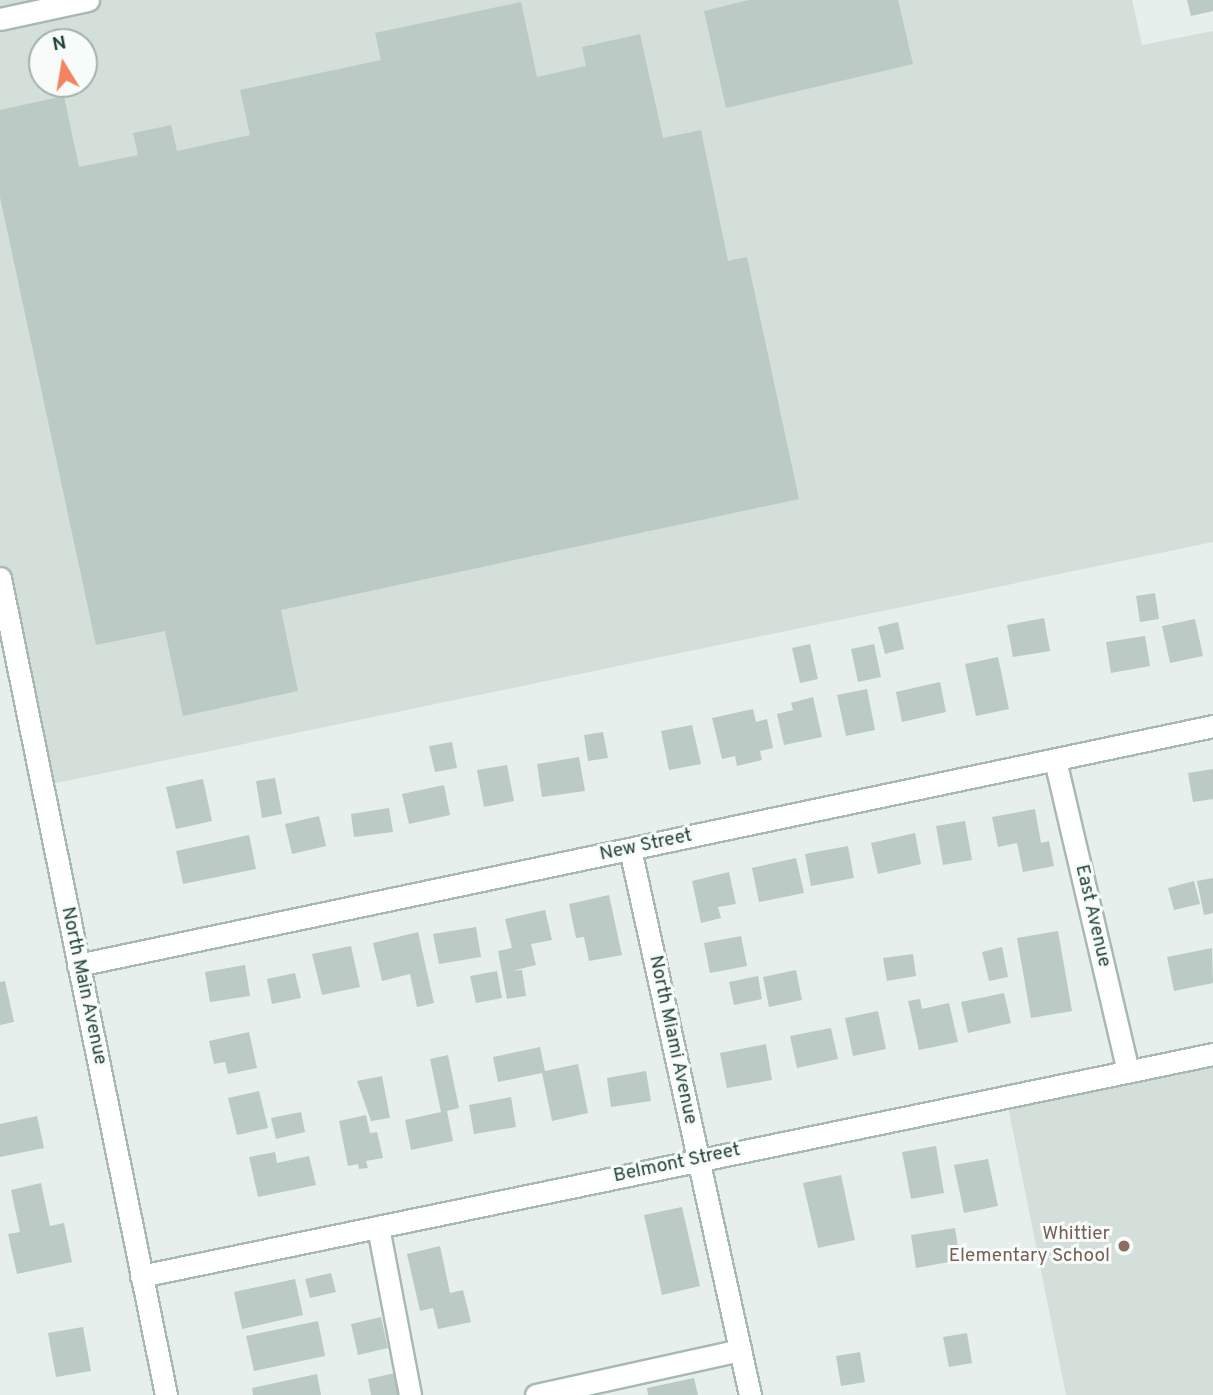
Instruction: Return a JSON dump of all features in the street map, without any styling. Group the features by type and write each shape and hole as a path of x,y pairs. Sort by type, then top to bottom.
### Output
{"street":[{"path":"0,19 88,0"},
{"name":"North Main Avenue","path":"0,578 166,1395"},
{"name":"New Street","path":"78,965 1213,726"},
{"name":"East Avenue","path":"1055,760 1128,1072"},
{"name":"North Miami Avenue","path":"630,849 750,1395"},
{"name":"Belmont Street","path":"141,1276 1213,1054"},
{"path":"378,1227 410,1395"},
{"path":"536,1395 740,1350"}],"shaded area":[{"path":"0,0 1132,0 1142,45 1213,31 1213,542 42,786 0,578"},
{"name":"Whittier Elementary School","path":"1213,1054 1213,1395 1066,1395 1006,1097"}],"building":[{"path":"749,0 898,0 913,64 726,108 704,11"},
{"path":"1187,0 1213,0 1213,11 1191,16"},
{"path":"521,2 537,77 586,66 582,47 640,34 663,138 701,130 728,261 747,257 799,499 281,610 298,691 183,716 165,631 96,645 0,197 0,110 64,98 79,167 138,155 133,133 171,125 177,151 250,135 240,90 381,60 375,33"},
{"path":"1155,593 1159,619 1140,622 1136,596"},
{"path":"1044,618 1050,651 1013,657 1007,625"},
{"path":"1195,619 1203,656 1170,663 1162,626"},
{"path":"898,622 904,649 885,654 878,627"},
{"path":"1145,636 1150,666 1111,673 1106,642"},
{"path":"810,644 818,679 800,683 792,648"},
{"path":"874,644 881,677 858,682 851,649"},
{"path":"998,657 1009,709 976,716 965,664"},
{"path":"940,682 946,712 902,722 896,692"},
{"path":"867,689 875,730 846,736 837,695"},
{"path":"813,697 822,737 784,745 777,714 793,710 791,703"},
{"path":"753,709 756,722 767,719 773,748 760,751 762,760 737,766 735,756 722,759 712,718"},
{"path":"692,725 701,764 669,770 661,731"},
{"path":"603,732 608,758 588,761 584,735"},
{"path":"452,742 457,768 435,772 429,746"},
{"path":"579,757 585,791 542,797 537,764"},
{"path":"507,765 514,801 484,807 477,770"},
{"path":"1213,769 1213,799 1193,802 1188,773"},
{"path":"275,778 282,814 262,818 256,781"},
{"path":"203,779 212,821 176,829 166,787"},
{"path":"444,785 450,815 409,824 402,794"},
{"path":"389,808 393,832 354,837 351,814"},
{"path":"1035,809 1041,843 1049,841 1054,866 1023,872 1017,843 998,847 992,817"},
{"path":"319,816 326,846 292,854 285,824"},
{"path":"965,821 972,860 943,865 936,826"},
{"path":"915,833 921,864 878,874 871,843"},
{"path":"249,835 256,869 183,884 176,851"},
{"path":"848,846 854,878 811,886 805,854"},
{"path":"796,858 804,893 759,902 752,868"},
{"path":"729,872 736,904 718,907 721,918 701,923 692,881"},
{"path":"1213,878 1213,913 1204,915 1197,881"},
{"path":"1194,881 1200,904 1174,910 1168,888"},
{"path":"609,895 622,955 589,961 584,937 576,938 569,904"},
{"path":"545,910 552,940 531,944 536,965 512,971 522,970 526,996 507,999 498,951 512,948 505,919"},
{"path":"476,927 481,957 439,964 433,934"},
{"path":"1058,931 1072,1011 1031,1018 1017,938"},
{"path":"418,932 434,1003 417,1007 410,974 382,981 373,943"},
{"path":"741,936 747,966 710,973 704,943"},
{"path":"351,946 360,987 322,995 312,954"},
{"path":"1002,947 1008,977 989,981 982,952"},
{"path":"1212,948 1213,983 1174,991 1167,957"},
{"path":"913,954 916,976 887,981 883,958"},
{"path":"245,965 250,996 210,1002 205,972"},
{"path":"796,970 802,1000 769,1007 763,977"},
{"path":"497,971 502,998 476,1003 470,976"},
{"path":"295,973 301,998 272,1004 267,979"},
{"path":"758,976 762,999 734,1005 729,982"},
{"path":"5,981 14,1022 0,1025 0,982"},
{"path":"1004,993 1011,1023 968,1033 961,1002"},
{"path":"920,999 922,1009 949,1003 958,1042 919,1050 908,1001"},
{"path":"878,1011 886,1049 853,1056 845,1018"},
{"path":"831,1028 838,1059 797,1068 790,1036"},
{"path":"249,1032 257,1068 228,1074 225,1062 214,1064 209,1041"},
{"path":"766,1044 772,1080 727,1088 720,1053"},
{"path":"540,1047 545,1071 578,1064 588,1113 552,1121 542,1073 498,1082 493,1057"},
{"path":"448,1055 459,1108 447,1111 453,1141 411,1150 405,1120 441,1112 430,1059"},
{"path":"646,1071 651,1101 611,1107 607,1078"},
{"path":"382,1076 390,1118 371,1121 357,1081"},
{"path":"259,1091 268,1128 237,1135 228,1098"},
{"path":"511,1097 516,1127 474,1134 469,1105"},
{"path":"301,1112 305,1132 276,1139 271,1118"},
{"path":"366,1115 370,1133 377,1132 383,1158 366,1161 368,1168 359,1169 358,1164 348,1166 339,1121"},
{"path":"37,1116 44,1148 0,1157 0,1124"},
{"path":"936,1146 944,1193 911,1199 902,1152"},
{"path":"275,1152 277,1163 309,1156 316,1185 258,1197 249,1157"},
{"path":"988,1159 998,1206 964,1213 954,1165"},
{"path":"841,1175 855,1240 818,1248 803,1183"},
{"path":"41,1183 50,1226 64,1223 72,1262 17,1274 8,1234 20,1232 11,1190"},
{"path":"682,1207 700,1286 662,1295 644,1215"},
{"path":"955,1228 960,1260 916,1268 911,1235"},
{"path":"440,1246 450,1293 463,1290 471,1322 438,1329 433,1308 420,1311 407,1254"},
{"path":"331,1273 336,1292 310,1298 305,1279"},
{"path":"295,1279 303,1315 242,1329 234,1292"},
{"path":"381,1317 388,1348 358,1355 351,1324"},
{"path":"318,1321 325,1356 254,1371 246,1336"},
{"path":"83,1327 91,1371 56,1377 48,1333"},
{"path":"967,1333 972,1363 949,1367 943,1337"},
{"path":"860,1352 865,1382 841,1386 836,1356"},
{"path":"395,1373 401,1395 371,1395 368,1379"},
{"path":"317,1374 321,1395 253,1395 252,1388"},
{"path":"694,1378 698,1395 648,1395 647,1388"}],"place":[{"name":"Whittier Elementary School","path":"1124,1246"}]}
